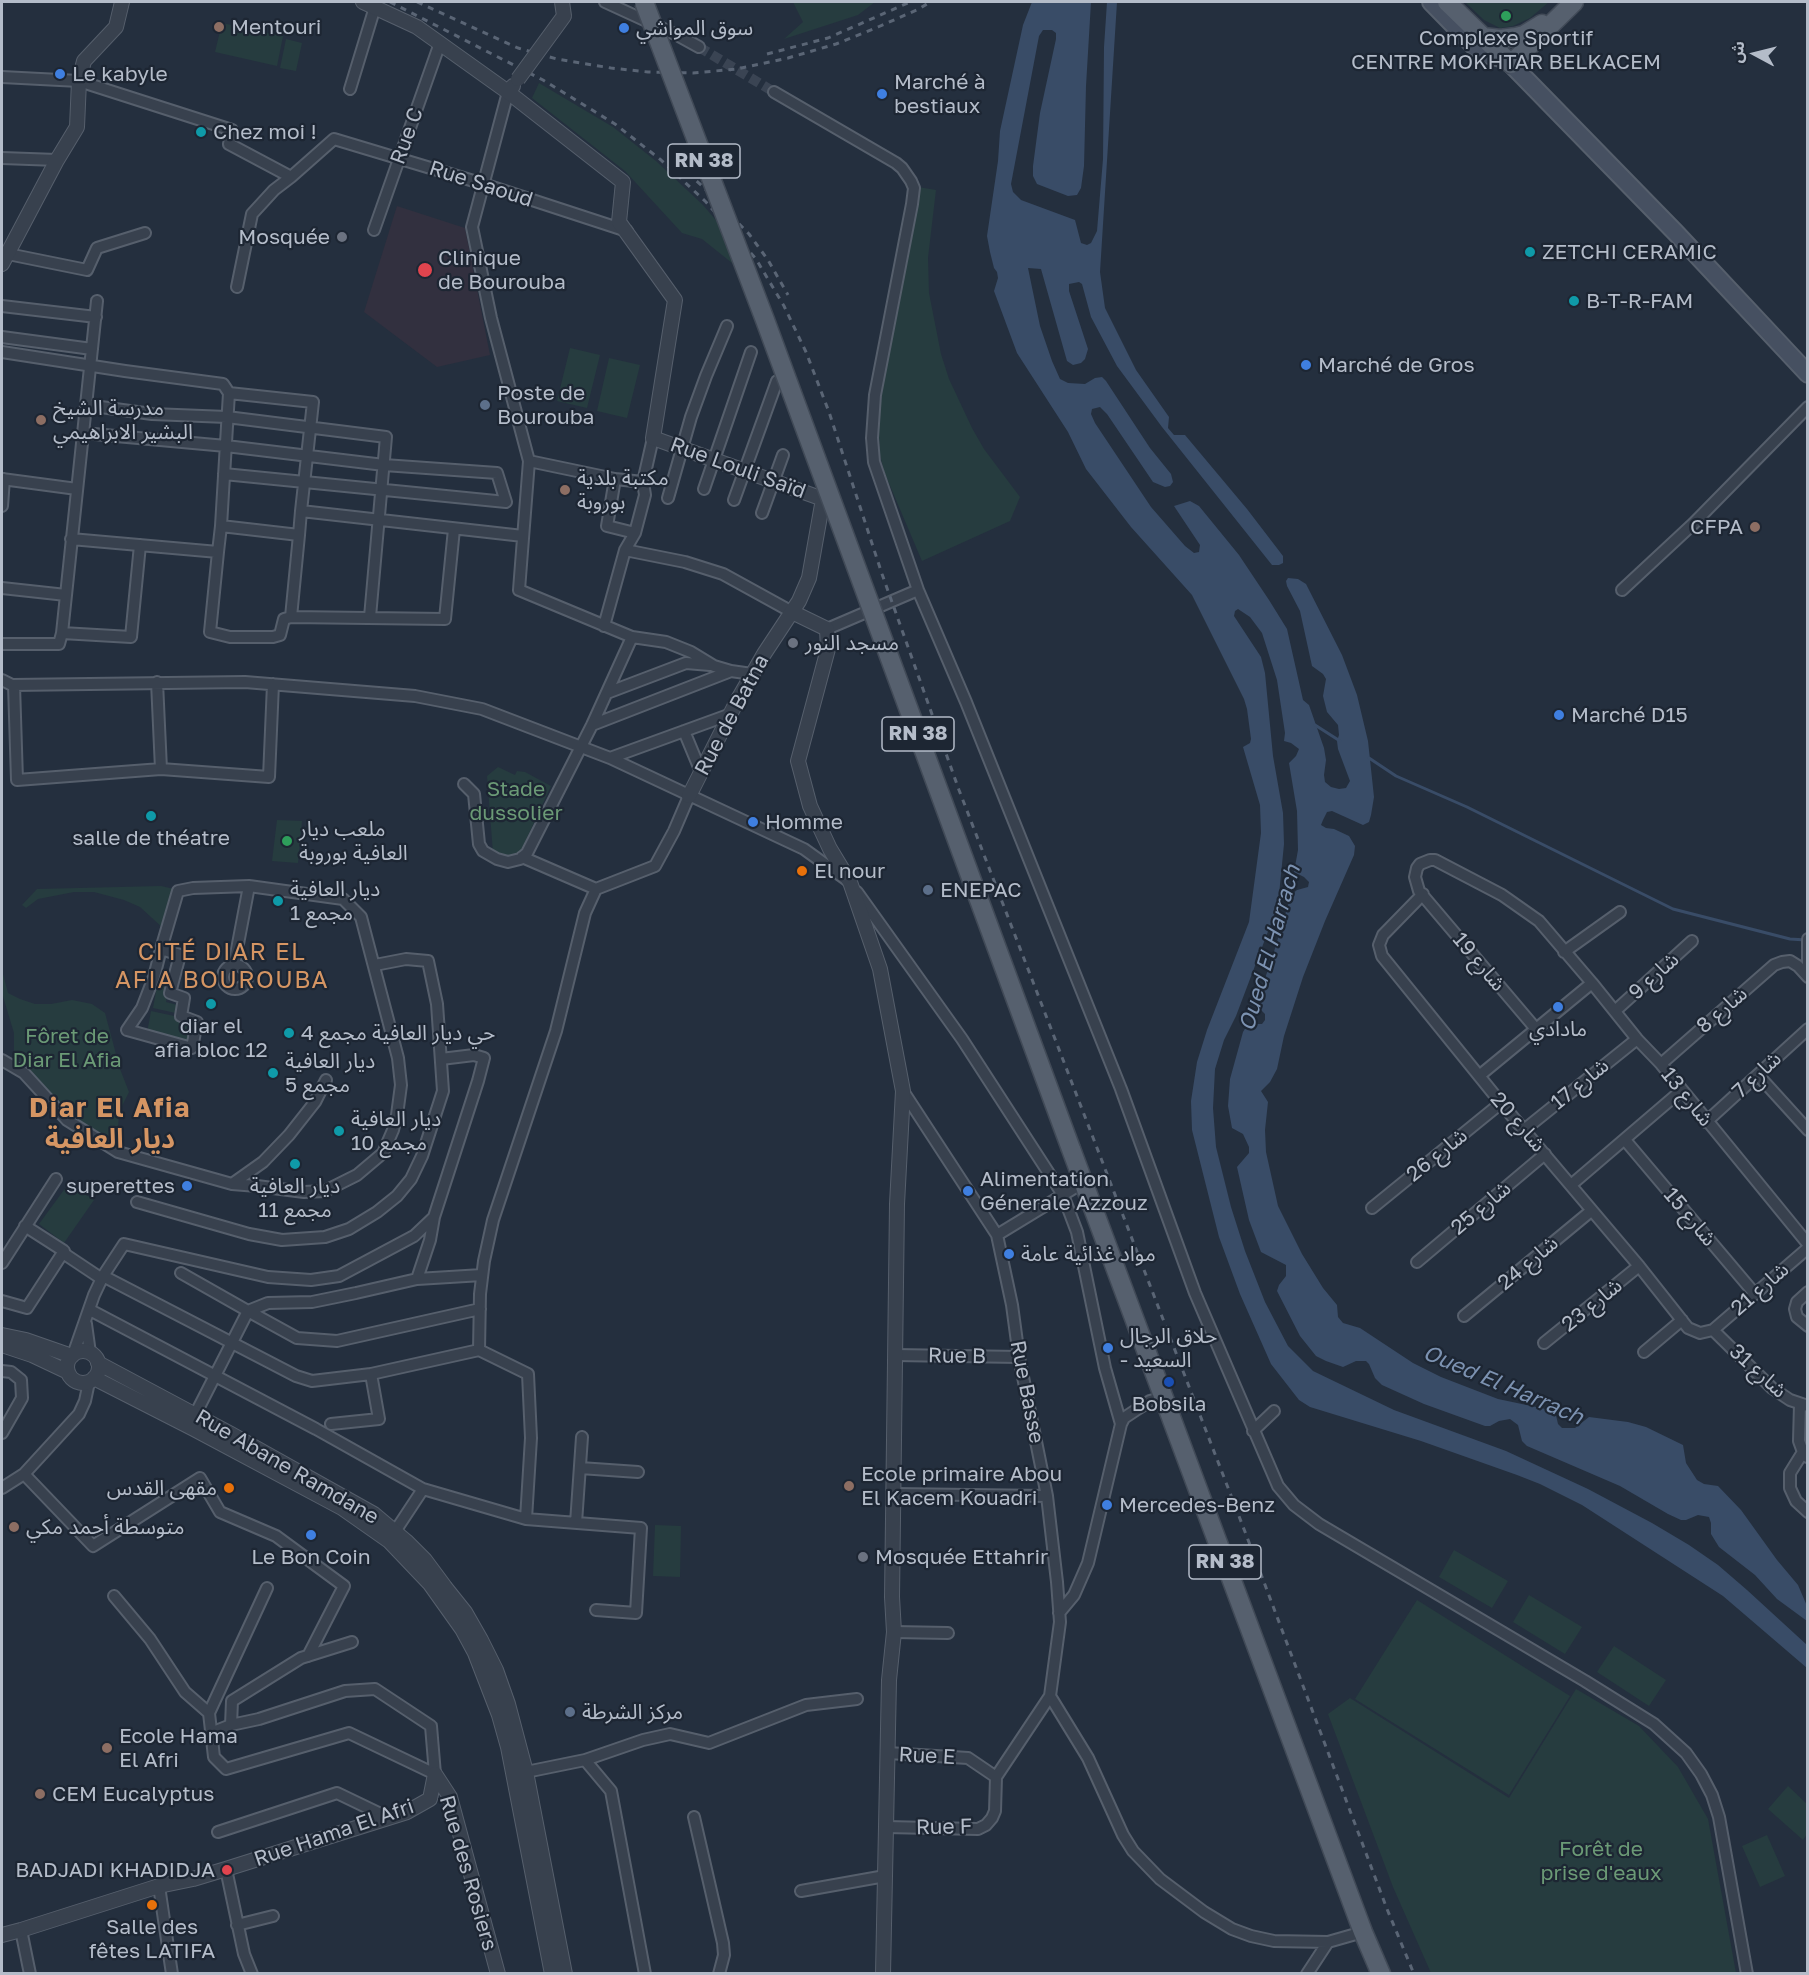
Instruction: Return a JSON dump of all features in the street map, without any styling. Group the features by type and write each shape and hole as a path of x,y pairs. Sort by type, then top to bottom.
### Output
{"main road":[{"name":"RN 38","path":"644,2 769,331 1363,1932 1381,1974"},
{"path":"1431,2 1482,52 1508,61"},
{"path":"1447,2 1676,233 1808,374"},
{"path":"1508,61 1574,2"},
{"path":"1483,37 1500,39 1516,37 1534,30 1551,18 1559,17"}],"street":[{"path":"122,2 116,27 84,61 79,81 77,127 5,259 87,270 97,248 145,233"},
{"path":"562,2 564,16 508,92 472,227 491,318 530,461 519,590 632,637 666,642 691,652 714,666"},
{"path":"605,2 699,47"},
{"path":"350,89 369,4 417,27 440,43 508,92 623,182 620,222 675,300 653,438 643,482 645,495 635,533 625,550 604,626"},
{"name":"Rue C","path":"374,230 440,43"},
{"path":"2,77 79,81 232,130 229,144 291,177 274,190 252,214 237,287"},
{"path":"774,92 896,163 907,174 914,188 875,395 872,438 874,462 918,590 966,702 1121,1089 1194,1293 1278,1486 1303,1513 1586,1681 1654,1724 1686,1753 1712,1795 1719,1817 1747,1974"},
{"name":"Rue Saoud","path":"291,177 334,139 627,231"},
{"path":"2,158 57,160"},
{"path":"2,644 59,644 63,633 97,301"},
{"path":"2,306 96,317"},
{"path":"668,498 706,376 727,326"},
{"path":"2,337 92,349"},
{"path":"2,352 223,384 229,393 228,417 221,526 210,633 230,637 273,637 280,635 284,619 291,617 445,619 454,529"},
{"path":"704,489 751,352"},
{"path":"734,500 777,381"},
{"path":"229,393 313,402 291,617"},
{"path":"86,405 152,414 228,417 386,437 370,617"},
{"path":"1622,590 1693,524 1808,407"},
{"path":"83,433 226,446 384,465 497,473 506,502 224,474"},
{"name":"Rue Louli Saïd","path":"653,438 823,499"},
{"path":"762,513 783,455"},
{"path":"530,461 615,479 643,482"},
{"path":"2,507 3,479 77,489"},
{"path":"615,479 607,526 635,533"},
{"name":"Rue de Batna","path":"596,889 655,866 730,714 752,674 799,601 809,578 823,499"},
{"path":"302,511 523,536"},
{"path":"221,526 298,535"},
{"path":"72,539 218,552"},
{"path":"63,633 131,637 140,546"},
{"path":"625,550 685,562 723,574 827,629 918,590"},
{"path":"2,588 66,595"},
{"path":"827,629 828,649 798,761 810,806 830,849 850,882 963,1039 1063,1195 1077,1232 1105,1368 1120,1424"},
{"path":"464,784 474,794 478,844 483,851 508,862 527,853 592,725 632,637"},
{"path":"607,693 687,663 752,674"},
{"path":"592,725 731,671"},
{"path":"2,680 14,685 245,682 415,696 482,709 610,758 804,849 850,882 880,969 903,1091 897,1204 892,1597 894,1632 889,1680 883,1974"},
{"path":"157,682 161,770"},
{"path":"14,685 17,780 161,770 269,777 273,684"},
{"path":"610,758 730,714"},
{"path":"684,731 701,772"},
{"path":"479,1350 482,1275 493,1220 555,1031 585,913 596,889 522,857"},
{"name":"شارع 13","path":"1423,894 1415,882 1417,868 1424,861 1435,860 1502,895 1523,909 1550,933 1637,1039 1661,1064 1808,1246"},
{"path":"2,1060 24,1073 67,1120 118,1152 232,1184 304,1192 325,1191 357,1175 382,1152 393,1130 401,1085 398,1058 361,917 344,898 249,886 193,888 178,891 161,949 154,977 142,1008 127,1030 192,1048 197,1022 181,1016 184,998 170,993 180,955 161,949"},
{"path":"234,965 249,886"},
{"name":"شارع 19","path":"1423,894 1536,1029"},
{"name":"شارع 20","path":"1423,894 1383,935 1380,951 1386,961 1688,1328 1696,1333 1713,1330"},
{"path":"1564,952 1620,912"},
{"path":"1808,939 1808,975"},
{"name":"شارع 9","path":"1615,1011 1692,941"},
{"path":"137,1202 249,1234 282,1240 325,1237 349,1229 377,1212 397,1196 411,1179 433,1124 443,1091 437,1004 428,961 406,959 375,965"},
{"name":"شارع 8","path":"1661,1064 1770,968 1786,961 1796,964 1808,975"},
{"path":"1479,1076 1592,983"},
{"name":"شارع 7","path":"1706,1122 1808,1029"},
{"name":"شارع 17","path":"1524,1130 1637,1039"},
{"path":"417,1279 430,1240 434,1217 478,1082 483,1058 474,1055 441,1059"},
{"path":"1758,1075 1808,1130"},
{"path":"232,1184 263,1162 289,1135 315,1102 326,1080"},
{"path":"1571,1185 1682,1090"},
{"name":"Rue Basse","path":"903,1091 997,1235 1047,1496 1059,1613 1050,1696 996,1777"},
{"name":"شارع 26","path":"1372,1208 1501,1103"},
{"name":"شارع 15","path":"1625,1140 1755,1294"},
{"name":"شارع 25","path":"1417,1262 1545,1154"},
{"path":"2,1263 56,1179"},
{"path":"997,1235 1084,1182"},
{"name":"شارع 24","path":"1464,1316 1592,1210"},
{"path":"434,1217 414,1236 339,1276 311,1280 268,1277 124,1244 102,1278 68,1363 68,1371 76,1382 83,1383 92,1380 392,1536 446,1606 475,1653 488,1684 508,1747 552,1974"},
{"path":"26,1226 102,1278 296,1376 312,1381 371,1374 479,1350 528,1374 531,1438 526,1519"},
{"name":"شارع 21","path":"1713,1330 1808,1246"},
{"path":"2,1301 27,1308 63,1253"},
{"name":"شارع 23","path":"1544,1343 1639,1266"},
{"path":"181,1274 297,1338 338,1341 480,1309"},
{"path":"195,1415 248,1311 268,1303 312,1302 417,1279 482,1275"},
{"path":"1808,1292 1797,1302 1795,1309 1797,1317 1808,1326"},
{"path":"90,1310 316,1429 423,1489 526,1519 641,1528 636,1613 596,1610"},
{"path":"1644,1352 1682,1320"},
{"path":"2,1488 24,1474 79,1414 86,1401 92,1380 97,1374 86,1321"},
{"name":"شارع 31","path":"1713,1330 1781,1395 1804,1405"},
{"path":"2,1335 73,1355 85,1351 94,1358"},
{"path":"2,1346 15,1348 68,1371"},
{"name":"Rue B","path":"896,1354 1019,1357"},
{"name":"Rue Abane Ramdane","path":"94,1358 374,1514 392,1536 425,1560 465,1612 496,1670 508,1704 526,1773 565,1974"},
{"path":"2,1371 11,1372 21,1380 22,1398 2,1433"},
{"path":"331,1424 379,1419 371,1374"},
{"path":"1059,1613 1080,1584 1088,1563 1120,1424 1124,1418 1150,1401 1164,1397"},
{"path":"1804,1405 1799,1441 1805,1455 1790,1473 1790,1488 1796,1501 1808,1512"},
{"path":"1253,1431 1274,1411"},
{"path":"576,1523 582,1437"},
{"path":"580,1468 638,1472"},
{"path":"24,1474 93,1546 200,1478 220,1512 276,1536 344,1586 308,1656"},
{"path":"392,1536 423,1489"},
{"path":"895,1494 1047,1496"},
{"path":"114,1596 150,1639 185,1692 209,1713 267,1588"},
{"path":"894,1632 948,1633"},
{"path":"231,1725 232,1701 301,1658 352,1642"},
{"path":"212,1733 231,1725 259,1719 345,1692 375,1689 431,1726 435,1774"},
{"path":"1050,1696 1088,1758 1133,1851 1160,1879 1204,1912 1232,1929 1251,1936 1274,1941 1328,1942 1363,1932"},
{"path":"526,1773 585,1760 643,1740 670,1734 709,1743 807,1705 857,1699"},
{"name":"Rue Hama El Afri","path":"2,1935 389,1818 407,1812 430,1799 435,1774 349,1733 226,1769 214,1757 209,1713"},
{"name":"Rue E","path":"888,1753 968,1758 996,1777"},
{"path":"585,1760 611,1791 645,1974"},
{"name":"Rue des Rosiers","path":"435,1774 450,1797 498,1974"},
{"name":"Rue F","path":"886,1827 978,1829 986,1825 995,1811 996,1777"},
{"path":"218,1832 337,1793 389,1818"},
{"path":"694,1817 723,1943 724,1955 719,1974"},
{"path":"226,1869 244,1954 252,1974"},
{"path":"801,1891 885,1876"},
{"path":"159,1886 172,1974"},
{"path":"237,1925 273,1916"},
{"path":"21,1930 30,1974"},
{"path":"1307,1974 1328,1942"}],"shaded area":[{"name":"Clinique de Bourouba","path":"397,206 465,228 490,355 437,367 364,312"}],"green space":[{"path":"793,2 875,2 858,15 784,39 803,22"},
{"name":"Complexe Sportif CENTRE MOKHTAR BELKACEM","path":"1465,2 1549,2 1530,18 1513,26 1500,28 1484,20"},
{"path":"222,23 283,36 277,66 215,52"},
{"path":"286,39 302,43 296,71 280,68"},
{"path":"539,83 613,127 656,161 703,205 732,239 742,271 702,239 682,233 625,171 532,98"},
{"path":"918,187 936,190 928,258 929,293 941,354 949,379 984,449 1020,497 1010,521 922,561 885,474 880,456 879,437 879,416 884,379"},
{"path":"570,348 600,355 587,408 557,401"},
{"path":"609,358 640,365 627,418 597,411"},
{"name":"Stade dussolier","path":"498,767 515,775 517,771 525,772 551,786 520,853 507,857 493,853 487,776"},
{"name":"ملعب ديار العافية بوروبة","path":"277,820 302,821 298,863 272,861"},
{"path":"161,886 174,889 163,928 140,907 94,892 74,892 38,899 26,908 22,905 37,889"},
{"name":"Fôret de Diar El Afia","path":"2,970 8,993 20,999 35,1004 72,1000 92,1004 105,1013 120,1069 129,1092 119,1116 117,1138 85,1130 60,1109 14,1061 14,1033 2,993"},
{"path":"158,981 170,984 166,1002 181,1006 180,1014 153,1008"},
{"path":"151,1011 179,1017 195,1025 191,1044 147,1033"},
{"path":"69,1183 94,1200 64,1243 39,1224"},
{"path":"655,1525 681,1526 680,1577 653,1576"},
{"path":"1454,1550 1508,1581 1492,1608 1439,1577"},
{"path":"1529,1595 1582,1627 1565,1654 1513,1622"},
{"path":"1417,1600 1570,1696 1509,1795 1355,1699"},
{"path":"1614,1646 1666,1680 1649,1706 1597,1672"},
{"name":"Forêt de prise d'eaux","path":"1576,1689 1639,1726 1678,1767 1708,1819 1736,1973 1431,1973 1393,1887 1328,1714 1350,1698 1509,1798"},
{"path":"1788,1786 1807,1804 1807,1834 1803,1840 1768,1809"},
{"path":"1767,1835 1785,1876 1760,1887 1742,1846"}],"water":[{"path":"1032,2 1091,2 1084,166 1081,188 1077,195 1068,196 1037,184 1033,176 1040,113 1056,39 1056,33 1052,30 1043,30 1039,36 1011,184 1013,192 1021,200 1075,220 1081,243 1087,245 1091,243 1097,231 1103,159 1104,47 1107,2 1117,2 1100,272 1105,308 1136,370 1169,417 1168,428 1174,435 1185,435 1283,556 1283,563 1272,565 1162,427 1117,366 1091,317 1082,284 1079,282 1069,284 1069,291 1088,349 1081,363 1073,365 1067,361 1041,269 1028,268 1040,326 1060,379 1068,383 1085,384 1102,377 1106,381 1150,448 1171,474 1173,482 1170,486 1165,487 1153,482 1107,414 1100,407 1092,409 1091,414 1095,423 1151,507 1194,553 1199,552 1200,545 1174,506 1190,501 1199,506 1239,555 1269,600 1287,629 1303,700 1309,705 1324,748 1325,782 1339,789 1346,788 1350,781 1338,749 1338,725 1327,712 1323,696 1326,679 1312,666 1300,611 1287,586 1288,578 1298,579 1306,584 1342,655 1357,695 1368,741 1374,797 1369,822 1363,825 1332,811 1327,812 1323,820 1321,825 1349,836 1355,846 1354,855 1303,977 1284,1036 1277,1069 1270,1082 1261,1091 1268,1102 1265,1130 1266,1152 1278,1206 1302,1254 1323,1288 1337,1305 1338,1317 1343,1323 1360,1328 1413,1363 1441,1377 1498,1399 1555,1411 1558,1424 1562,1428 1575,1428 1589,1417 1628,1422 1646,1427 1683,1445 1686,1463 1697,1480 1704,1484 1718,1486 1741,1510 1798,1585 1807,1606 1807,1621 1777,1599 1755,1575 1719,1547 1711,1534 1709,1517 1698,1515 1681,1520 1620,1486 1527,1446 1522,1441 1518,1425 1510,1419 1485,1426 1424,1404 1382,1385 1375,1378 1366,1361 1356,1361 1343,1367 1316,1356 1300,1336 1277,1291 1286,1276 1286,1265 1261,1252 1249,1220 1237,1167 1249,1153 1249,1147 1243,1134 1232,1128 1228,1106 1230,1079 1243,1032 1246,1027 1252,1024 1262,1024 1265,1020 1265,1014 1255,1004 1270,965 1291,895 1297,890 1308,887 1309,882 1294,872 1298,850 1297,811 1289,763 1299,749 1284,741 1285,733 1277,680 1262,633 1250,617 1238,609 1234,616 1261,657 1265,673 1273,756 1283,813 1284,844 1278,905 1236,1016 1224,1040 1215,1069 1213,1108 1216,1147 1231,1207 1265,1302 1288,1346 1313,1371 1394,1410 1506,1451 1588,1489 1689,1545 1718,1565 1807,1645 1807,1668 1723,1596 1582,1505 1517,1475 1421,1441 1310,1407 1299,1400 1271,1364 1240,1294 1219,1237 1192,1130 1191,1101 1197,1062 1249,922 1261,833 1260,805 1243,747 1250,743 1251,739 1247,709 1192,595 1131,527 1086,469 1068,432 1017,353 994,291 998,278 987,236 1000,131 1023,25"}],"waterway":[{"path":"1315,725 1340,741"},
{"path":"1369,758 1396,776 1467,807 1673,909 1790,939 1806,940"}],"tunnel":[{"path":"699,47 774,92"}],"railway":[{"path":"390,2 543,80 615,124 661,160 706,202 756,259 784,306 806,352 829,412 882,574 959,790 1247,1537 1387,1909 1414,1974"},
{"path":"417,2 518,48 557,59 648,72 693,73 737,69 788,58 836,44 919,9 930,2"},
{"path":"767,54 828,38 910,2"},
{"path":"679,165 749,234 768,260 788,295"}],"place":[{"name":"Complexe Sportif CENTRE MOKHTAR BELKACEM","path":"1506,16"},
{"name":"Mentouri","path":"219,27"},
{"name":"سوق المواشي","path":"624,28"},
{"name":"Le kabyle","path":"60,74"},
{"name":"Marché à bestiaux","path":"882,94"},
{"name":"Chez moi !","path":"201,132"},
{"name":"Mosquée","path":"342,237"},
{"name":"ZETCHI CERAMIC","path":"1530,252"},
{"name":"Clinique de Bourouba","path":"425,270"},
{"name":"B-T-R-FAM","path":"1574,301"},
{"name":"Marché de Gros","path":"1306,365"},
{"name":"Poste de Bourouba","path":"485,405"},
{"name":"مدرسة الشيخ البشير الابراهيمي","path":"41,420"},
{"name":"مكتبة بلدية بوروبة","path":"565,490"},
{"name":"CFPA","path":"1755,527"},
{"name":"مسجد النور","path":"793,643"},
{"name":"Marché D15","path":"1559,715"},
{"name":"salle de théatre","path":"151,816"},
{"name":"Homme","path":"753,822"},
{"name":"ملعب ديار العافية بوروبة","path":"287,841"},
{"name":"El nour","path":"802,871"},
{"name":"ENEPAC","path":"928,890"},
{"name":"ديار العافية مجمع 1","path":"278,901"},
{"name":"diar el afia bloc 12","path":"211,1004"},
{"name":"مادادي","path":"1558,1007"},
{"name":"حي ديار العافية مجمع 4","path":"289,1033"},
{"name":"ديار العافية مجمع 5","path":"273,1073"},
{"name":"ديار العافية مجمع 10","path":"339,1131"},
{"name":"ديار العافية مجمع 11","path":"295,1164"},
{"name":"superettes","path":"187,1186"},
{"name":"Alimentation Génerale Azzouz","path":"968,1191"},
{"name":"مواد غذائية عامة","path":"1009,1254"},
{"name":"حلاق الرجال - السعيد","path":"1108,1348"},
{"name":"Bobsila","path":"1169,1382"},
{"name":"Ecole primaire Abou El Kacem Kouadri","path":"849,1486"},
{"name":"مقهى القدس","path":"229,1488"},
{"name":"Mercedes-Benz","path":"1107,1505"},
{"name":"متوسطة أحمد مكي","path":"14,1527"},
{"name":"Le Bon Coin","path":"311,1535"},
{"name":"Mosquée Ettahrir","path":"863,1557"},
{"name":"مركز الشرطة","path":"570,1712"},
{"name":"Ecole Hama El Afri","path":"107,1748"},
{"name":"CEM Eucalyptus","path":"40,1794"},
{"name":"BADJADI KHADIDJA","path":"227,1870"},
{"name":"Salle des fêtes LATIFA","path":"152,1905"}],"district":[{"name":"CITÉ DIAR EL AFIA BOUROUBA","path":"222,966"},
{"name":"Diar El Afia ديار العافية","path":"110,1124"}],"water label":[{"name":"Oued El Harrach","path":"1270,948"},
{"name":"Oued El Harrach","path":"1503,1385"}]}
